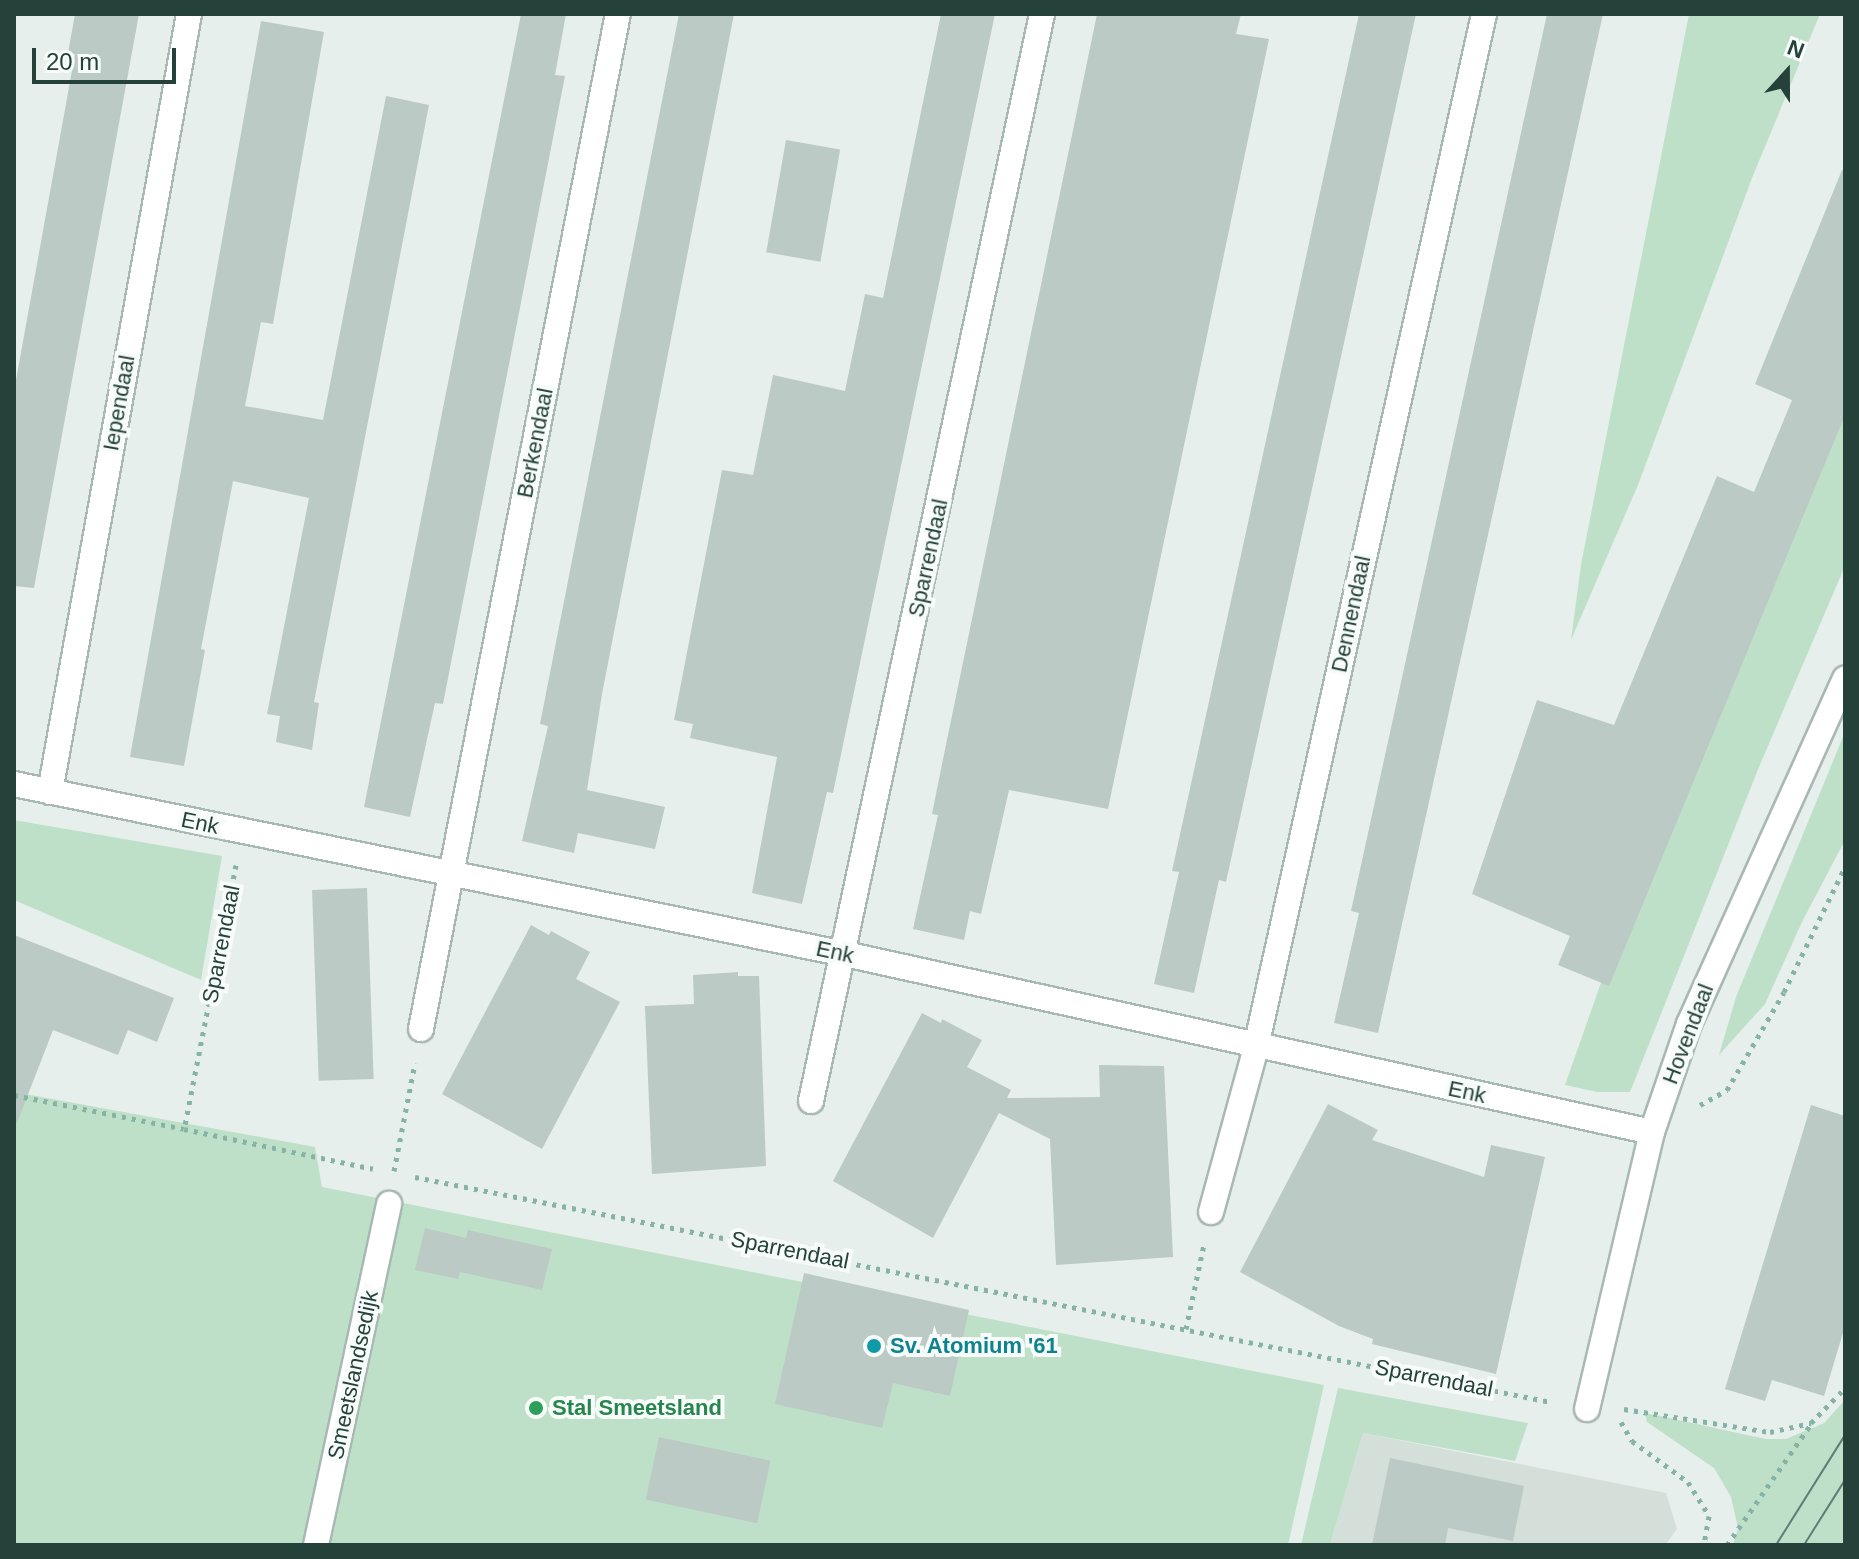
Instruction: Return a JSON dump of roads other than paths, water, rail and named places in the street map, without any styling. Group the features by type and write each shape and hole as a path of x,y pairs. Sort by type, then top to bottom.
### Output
{"street":[{"name":"Iependaal","path":"50,792 189,14"},
{"name":"Berkendaal","path":"452,872 618,14"},
{"name":"Sparrendaal","path":"811,1101 845,954 1042,14"},
{"name":"Dennendaal","path":"1211,1212 1256,1047 1484,14"},
{"name":"Hovendaal","path":"1587,1409 1652,1132 1700,998 1845,679"},
{"name":"Enk","path":"14,784 845,954 1652,1132"},
{"path":"421,1029 452,872"},
{"name":"Smeetslandsedijk","path":"316,1545 389,1204"}],"tram line":[{"path":"1776,1545 1845,1435"},
{"path":"1804,1545 1845,1480"}],"place":[{"name":"Sv. Atomium '61","path":"874,1346"},
{"name":"Stal Smeetsland","path":"536,1408"}]}
